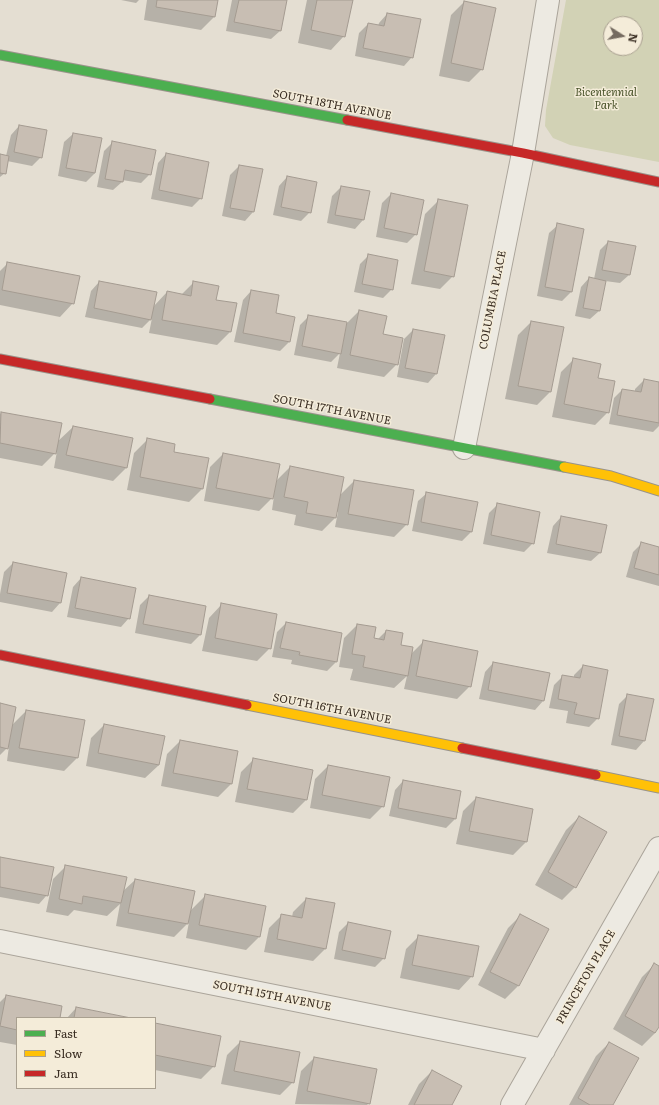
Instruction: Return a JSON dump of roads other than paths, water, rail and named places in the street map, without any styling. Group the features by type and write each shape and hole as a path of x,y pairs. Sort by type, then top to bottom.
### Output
{"street":[{"name":"COLUMBIA PLACE","path":"464,448 522,153 548,0"},
{"name":"SOUTH 18TH AVENUE","path":"0,56 522,153 659,182"},
{"name":"SOUTH 17TH AVENUE","path":"0,358 611,476 659,491"},
{"name":"SOUTH 16TH AVENUE","path":"0,655 659,788"},
{"name":"PRINCETON PLACE","path":"512,1105 659,848"},
{"name":"SOUTH 15TH AVENUE","path":"0,941 544,1050"}],"park label":[{"name":"Bicentennial Park","path":"606,99"}]}
